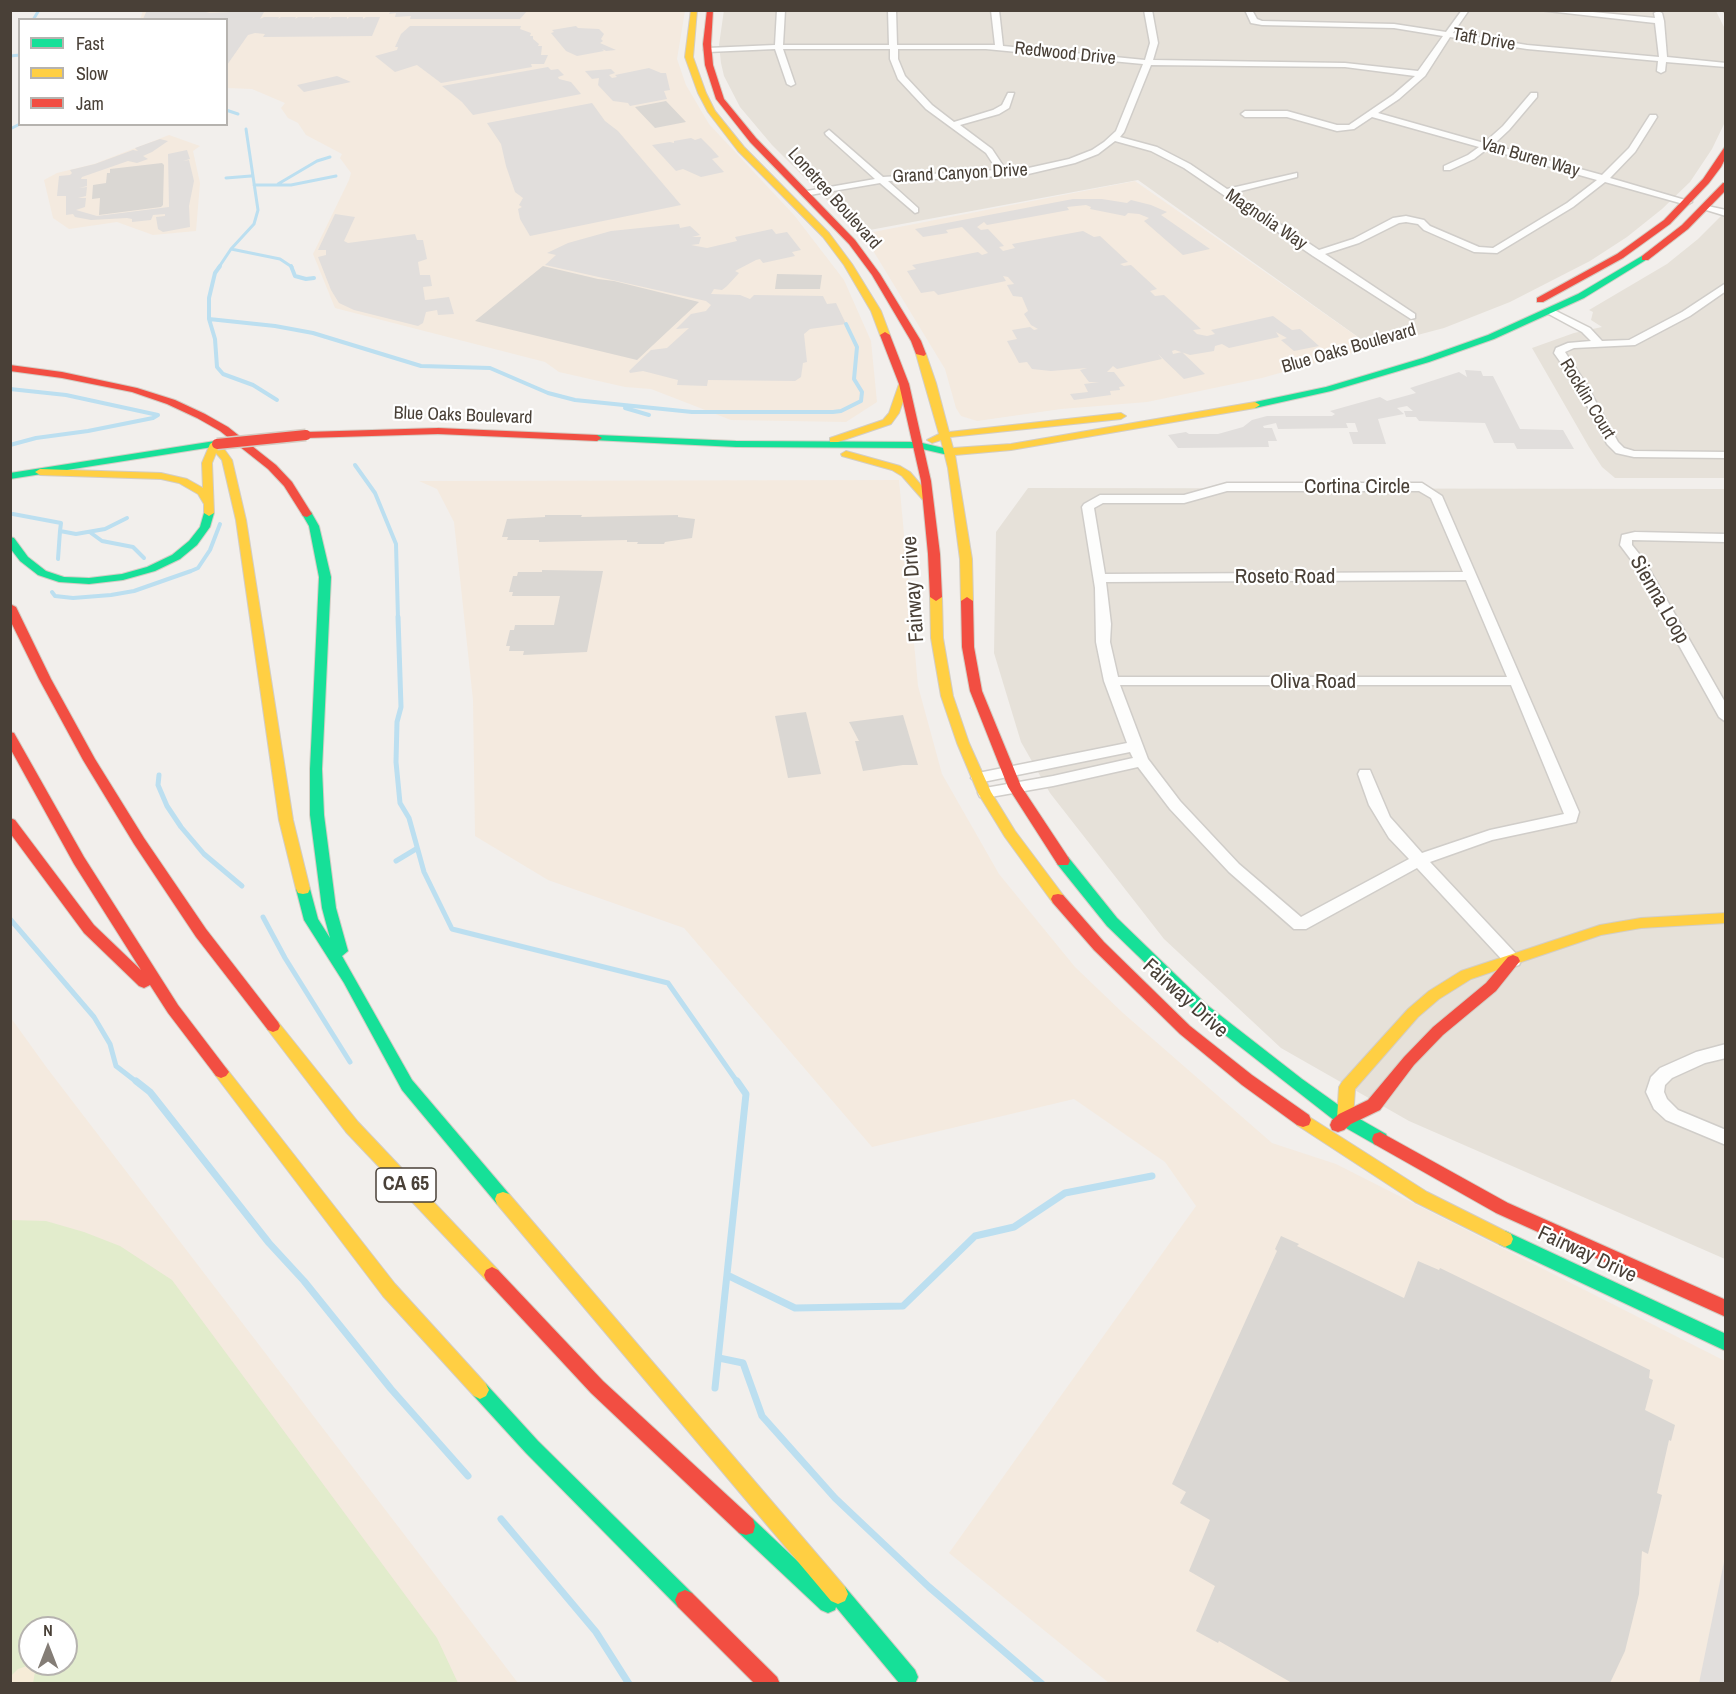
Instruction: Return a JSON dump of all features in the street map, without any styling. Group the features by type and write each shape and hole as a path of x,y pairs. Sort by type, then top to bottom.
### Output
{"main road":[{"name":"Lonetree Boulevard","path":"694,10 688,51 702,93 720,124 741,149 826,236 864,290 876,311 904,384 918,445"},
{"name":"Lonetree Boulevard","path":"710,10 707,35 709,64 720,99 753,140 856,247 876,274 910,330 931,383 949,452"},
{"path":"688,51 708,50"},
{"name":"Blue Oaks Boulevard","path":"918,445 945,435 1072,422 1214,400 1316,378 1413,351 1507,315 1564,288 1620,256 1667,222 1688,202 1718,165 1725,147"},
{"name":"Blue Oaks Boulevard","path":"16,476 216,444 306,435 438,431 685,443 814,446 918,445 949,452 1049,442 1224,412 1301,395 1426,360 1491,337 1550,312 1638,263 1685,227 1725,185"},
{"path":"790,198 807,194"},
{"path":"1688,202 1706,207"},
{"path":"10,369 62,375 113,385 171,402 201,416 224,429 272,467 288,484 314,526 325,577 316,769 317,815 329,908 349,979"},
{"path":"814,446 887,422 894,413 904,384"},
{"path":"216,444 227,460 241,520 285,820 311,920 349,979 407,1085 634,1356 761,1501 912,1680"},
{"path":"10,540 24,559 42,573 63,579 89,581 123,578 151,569 176,557 193,543 205,527 209,516 207,463 216,444"},
{"name":"Fairway Drive","path":"918,445 933,544 937,638 942,675 963,743 985,793 1010,834 1056,897 1127,975 1212,1053 1284,1108 1327,1137 1421,1197 1539,1256 1725,1342"},
{"path":"814,446 896,468 906,474 927,498"},
{"name":"Fairway Drive","path":"949,452 966,559 969,659 984,715 1015,787 1054,849 1112,922 1203,1009 1345,1119 1502,1208 1725,1309"},
{"path":"40,472 161,476 183,481 202,492 209,504"},
{"name":"CA 65","path":"10,607 28,647 78,739 139,842 201,933 351,1127 597,1387 912,1680"},
{"path":"10,736 79,860 173,1009 389,1290 532,1447 770,1683"},
{"path":"10,823 88,930 173,1009"},
{"path":"1345,1119 1347,1087 1413,1013 1434,995 1466,975 1514,961 1600,930 1641,923 1725,918"},
{"path":"1327,1137 1345,1119 1374,1104 1409,1061 1438,1031 1491,987 1514,961"}],"street":[{"path":"781,10 778,47 791,84"},
{"path":"892,10 895,64 901,77 929,107 989,151 1004,174"},
{"path":"995,10 999,47"},
{"name":"Grand Canyon Drive","path":"807,194 881,179 922,175 1004,174 1042,169 1095,152 1115,138 1124,124 1148,62 1154,44 1148,10"},
{"name":"Taft Drive","path":"1248,10 1254,21 1262,23 1370,24 1527,47 1725,65"},
{"path":"1245,114 1287,114 1342,128 1351,127 1401,94 1422,74 1466,10"},
{"path":"1542,10 1660,21"},
{"path":"1657,10 1660,21 1661,71"},
{"name":"Redwood Drive","path":"708,50 778,47 999,47 1148,62 1196,65 1345,65 1422,74"},
{"path":"952,125 996,112 1006,106 1011,94"},
{"path":"1447,168 1471,157 1486,146 1506,128 1534,95"},
{"name":"Van Buren Way","path":"1372,114 1688,202"},
{"path":"1316,254 1356,241 1396,220 1406,219 1421,222 1427,228 1471,248 1494,251 1570,205 1603,179 1632,150 1653,117"},
{"path":"829,133 915,210"},
{"name":"Magnolia Way","path":"1115,138 1167,154 1411,316"},
{"path":"1225,192 1294,175"},
{"path":"1706,207 1725,213"},
{"name":"Rocklin Court","path":"1725,286 1686,314 1637,340 1624,344 1572,345 1560,350 1559,353 1581,384 1613,444 1620,451 1634,454 1725,455"},
{"path":"1550,312 1586,330 1599,344"},
{"name":"Cortina Circle","path":"1227,488 1422,488 1436,496 1470,576 1572,812 1571,818 1490,835 1419,860 1351,894 1300,925 1234,868 1175,805 1142,761 1134,746 1112,681 1103,642 1104,624 1099,578 1088,507 1100,499 1184,499 1227,488"},
{"name":"Sienna Loop","path":"1725,538 1635,536 1626,538 1626,544 1638,560 1725,717"},
{"name":"Roseto Road","path":"1099,578 1470,576"},
{"name":"Oliva Road","path":"1112,681 1515,681"},
{"path":"978,778 1134,746"},
{"path":"985,793 1142,761"},
{"path":"1365,774 1376,805 1394,834 1514,961"},
{"path":"1725,1051 1702,1057 1666,1073 1657,1082 1655,1092 1660,1104 1672,1115 1725,1138"}],"shaded area":[{"path":"143,10 685,11 677,59 686,85 709,124 794,215 844,280 871,341 877,402 846,422 731,420 651,389 625,387 559,372 545,362 335,308 313,254 349,180 351,173 340,158 342,154 306,135 298,123 288,118 281,108 285,103 252,89 228,88 228,18 141,18"},
{"path":"147,10 214,11 206,13 264,12 260,19 264,17 279,17 278,19 296,17 295,19 313,17 312,19 330,17 329,19 347,17 347,19 363,17 363,19 380,17 372,36 263,37 265,34 255,33 248,35 228,64 228,18 143,18"},
{"path":"391,10 527,11 520,19 410,19 411,16 395,17 396,13 389,14"},
{"path":"724,10 1716,11 1725,29 1725,122 1712,149 1690,182 1662,209 1627,237 1590,261 1510,302 1444,328 1372,347 1138,180 859,232 772,145 740,107 724,76 721,63 719,45"},
{"path":"410,26 521,26 520,29 531,33 530,36 533,36 538,46 542,46 541,55 548,55 544,64 531,64 532,67 441,83 417,65 395,72 375,56 397,50 398,47 395,47 401,34"},
{"path":"576,26 599,29 604,34 601,39 603,41 600,43 616,50 602,49 604,51 577,56 566,51 551,33 554,32 552,30"},
{"path":"548,67 551,70 558,69 564,75 558,77 559,79 571,82 581,94 473,115 462,102 442,86"},
{"path":"649,68 666,73 670,90 664,91 667,99 630,106 628,103 613,101 598,85 599,78 592,79 585,71 611,69 615,73 609,75 612,78 617,77 615,75"},
{"path":"337,76 351,82 304,92 297,85"},
{"path":"592,103 605,121 618,131 681,205 530,236 520,219 518,209 522,207 519,205 523,198 515,192 501,144 487,123"},
{"path":"169,135 200,146 193,151 200,183 196,231 153,235 117,222 69,229 53,218 44,180 57,173 94,164"},
{"path":"691,138 695,140 701,138 711,148 719,157 712,159 724,172 701,177 683,169 676,171 652,145 674,143 674,141"},
{"path":"160,139 168,141 143,156 148,159 137,163 128,161 82,177 81,179 87,179 87,186 79,188 87,187 86,196 78,198 86,198 85,207 76,210 97,216 169,207 168,154 187,150 190,159 183,161 189,160 194,181 189,206 190,227 163,232 158,229 156,217 165,216 165,214 153,215 151,220 132,222 132,219 127,218 91,220 75,217 73,214 66,215 66,196 57,196 59,176 70,175 72,173 70,170 95,164 133,150 138,151 135,148"},
{"path":"1135,181 1372,347 1262,378 1147,402 1061,409 977,421 961,416 956,408 945,369 863,234"},
{"path":"1073,199 1102,199 1127,203 1131,200 1151,205 1167,212 1161,215 1210,249 1183,255 1144,221 1149,218 1139,214 1128,213 1125,216 1090,209 1091,207 1086,205 1067,207 1069,210 987,225 984,222 977,227 981,230 988,229 1004,246 999,247 1003,251 1015,248 1012,244 1083,231 1094,237 1100,236 1128,262 1120,264 1131,265 1157,289 1150,291 1155,296 1164,295 1201,329 1193,330 1197,334 1207,336 1215,334 1211,330 1273,316 1292,330 1300,329 1319,346 1294,351 1281,340 1287,338 1276,332 1279,337 1229,348 1222,344 1215,346 1214,351 1190,355 1183,353 1205,374 1184,379 1158,354 1162,359 1117,369 1113,366 1107,372 1114,372 1125,386 1119,387 1120,390 1110,391 1111,395 1074,400 1070,394 1088,392 1084,384 1099,382 1089,382 1080,370 1087,368 1051,371 1032,369 1027,362 1019,363 1007,341 1017,339 1012,330 1030,327 1034,330 1038,329 1031,325 1024,314 1028,311 1022,297 1013,296 1007,285 1014,284 1008,277 1003,276 1006,281 938,295 934,291 921,293 907,271 916,269 912,265 978,252 982,255 988,253 962,227 946,230 948,233 923,237 915,229"},
{"path":"1725,212 1725,478 1615,478 1602,467 1589,447 1532,348 1574,333 1602,327 1591,320 1593,312 1589,310 1667,264 1698,239"},
{"path":"335,214 355,217 344,241 348,243 415,234 417,240 423,240 427,259 418,262 420,275 430,275 432,286 423,287 425,300 449,297 454,314 438,315 437,310 426,312 423,323 418,326 354,310 339,303 331,290 318,257 326,255 326,250 318,250"},
{"path":"679,224 680,228 690,226 700,235 692,237 701,237 699,244 691,245 707,248 737,241 735,237 772,229 776,234 787,232 801,250 792,252 795,256 763,263 760,259 756,260 735,271 739,273 727,286 722,290 714,289 711,294 740,295 750,299 754,295 823,296 827,304 836,303 846,324 810,329 804,334 807,362 803,363 801,377 795,381 708,380 707,386 677,385 678,380 643,371 630,373 629,371 651,350 667,348 689,328 676,329 691,314 706,311 711,305 706,301 545,265 556,255 547,253 568,243 611,231"},
{"path":"1465,370 1481,371 1483,376 1493,376 1520,429 1563,430 1574,449 1517,449 1514,443 1494,443 1485,423 1419,421 1416,417 1406,417 1404,411 1413,411 1407,406 1397,408 1404,414 1378,419 1386,444 1353,444 1349,432 1358,432 1355,423 1346,423 1348,428 1278,429 1276,423 1263,426 1272,428 1277,441 1268,441 1269,447 1178,448 1168,435 1186,432 1189,434 1218,434 1243,427 1252,420 1267,416 1332,416 1335,414 1330,411 1380,397 1387,401 1416,393 1410,388 1459,372 1467,377"},
{"path":"899,480 918,686 942,774 999,874 1075,967 1123,1013 1272,1143 1336,1164 1725,1361 1725,1683 1109,1683 949,1553 1196,1206 1165,1162 1074,1099 872,1147 684,928 548,880 475,836 473,700 454,522 437,489 419,481"},
{"path":"1028,488 1725,489 1725,1259 1409,1121 1281,1048 1164,939 1050,793 1021,742 994,653 996,532"},
{"path":"11,1018 47,1068 518,1683 11,1683"},
{"path":"1725,1557 1725,1683 1699,1683"}],"green space":[{"path":"11,1220 46,1221 84,1232 120,1246 172,1280 437,1638 458,1683 11,1684"}],"sand":[{"path":"18,1669 18,1676 34,1676 33,1683 11,1683 11,1676"}],"building":[{"path":"666,101 686,122 655,128 635,107"},
{"path":"162,163 164,165 163,205 161,207 99,215 100,198 92,199 93,185 106,183 110,169"},
{"path":"543,266 699,302 637,360 475,321"},
{"path":"777,274 822,275 820,289 775,289"},
{"path":"545,515 582,515 581,517 678,515 678,517 695,519 692,538 664,544 637,544 638,542 627,542 627,540 539,542 539,540 507,540 508,537 502,537 507,519 545,517"},
{"path":"542,570 603,571 587,652 523,655 524,651 509,651 510,646 506,646 510,630 514,630 515,625 554,625 560,596 512,596 513,592 509,592 513,576 517,576 518,572 542,572"},
{"path":"806,712 821,774 788,778 775,716"},
{"path":"903,715 918,765 863,771 855,741 859,741 849,722"},
{"path":"1281,1236 1404,1298 1418,1261 1439,1270 1440,1268 1650,1370 1649,1378 1653,1380 1645,1410 1675,1425 1671,1441 1669,1440 1657,1493 1662,1495 1648,1554 1642,1551 1639,1594 1625,1651 1610,1683 1292,1683 1219,1641 1218,1643 1196,1631 1215,1586 1189,1571 1210,1520 1180,1503 1186,1492 1172,1484 1277,1251 1275,1249"}],"waterway":[{"path":"34,18 39,10"},
{"path":"10,56 18,55"},
{"path":"228,111 238,114"},
{"path":"10,129 18,125"},
{"path":"246,129 254,185"},
{"path":"278,184 317,161 330,157"},
{"path":"226,178 251,176"},
{"path":"254,185 291,185 336,176"},
{"path":"231,249 254,224 258,210 254,185"},
{"path":"219,267 231,249"},
{"path":"231,249 280,259 291,266"},
{"path":"209,319 209,298 215,273 220,266"},
{"path":"291,266 295,276 306,279 314,278"},
{"path":"209,319 275,326 313,333 421,366 490,368 548,393 575,400 692,412 833,412 841,411 861,401 862,392 854,379 857,347 846,324"},
{"path":"209,319 215,339 217,367 223,374 253,385 277,400"},
{"path":"10,389 66,395 158,415 153,418 88,431 36,438 10,445"},
{"path":"625,408 649,415"},
{"path":"355,465 375,493 396,544 398,619"},
{"path":"13,514 61,523 60,531"},
{"path":"60,531 76,534 105,529 127,518"},
{"path":"52,592 55,596 73,598 111,595 134,591 191,571 198,568 210,550 220,524"},
{"path":"58,559 60,531"},
{"path":"91,533 102,541 133,547 144,558"},
{"path":"398,617 401,707 397,722 396,762 400,803 409,818 424,872 452,929 668,983 738,1083"},
{"path":"159,775 158,785 167,806 181,827 204,854 242,886"},
{"path":"396,861 416,849"},
{"path":"263,917 285,958 350,1062"},
{"path":"10,919 94,1017 110,1044 116,1066 138,1083"},
{"path":"136,1081 150,1092 269,1243 304,1281 391,1389 468,1476"},
{"path":"715,1388 746,1094 737,1081"},
{"path":"727,1275 795,1308 903,1306 975,1236 1014,1227 1065,1193 1152,1176"},
{"path":"719,1358 743,1363 762,1416 835,1498 929,1587 1042,1684"},
{"path":"501,1519 596,1632 629,1684"}],"traffic: fast":[{"path":"1255,405 1328,389 1426,360 1491,337 1581,296 1645,258"},
{"path":"597,438 736,444 918,445 948,452"},
{"path":"10,476 215,444"},
{"path":"10,540 24,559 42,573 63,580 89,581 123,577 151,569 176,557 193,543 205,527 209,513"},
{"path":"307,514 314,526 325,577 316,769 317,815 329,908 341,951"},
{"path":"1063,861 1112,922 1202,1009 1297,1084 1345,1119 1380,1139"},
{"path":"303,889 311,920 349,979 407,1085 503,1199"},
{"path":"1505,1239 1726,1343"},
{"path":"480,1390 532,1447 685,1600"},
{"path":"746,1526 828,1603"},
{"path":"838,1594 908,1677"}],"traffic: slow":[{"path":"694,10 689,57 702,93 712,112 741,149 826,235 848,264 876,311 885,335"},
{"path":"921,354 953,468 966,559 967,601"},
{"path":"834,440 887,422 894,413 904,384"},
{"path":"948,452 1011,447 1255,405"},
{"path":"932,440 945,435 1121,416"},
{"path":"209,504 207,463 215,444 227,460 241,520 286,820 303,889"},
{"path":"846,454 896,468 906,474 927,498"},
{"path":"40,472 161,476 183,481 202,492 209,504 209,513"},
{"path":"936,597 937,638 947,696 963,743 985,793 1010,834 1058,899"},
{"path":"1345,1119 1347,1087 1413,1013 1434,995 1466,975 1600,930 1641,923 1726,918"},
{"path":"273,1026 352,1127 492,1275"},
{"path":"221,1072 389,1290 480,1390"},
{"path":"1303,1120 1421,1197 1505,1239"},
{"path":"503,1199 838,1594"}],"traffic: jam":[{"path":"710,10 707,44 709,65 720,99 753,140 852,242 876,274 916,341 921,354"},
{"path":"1540,300 1620,256 1667,222 1706,181 1718,165 1726,147"},
{"path":"1645,258 1685,227 1726,185"},
{"path":"885,335 904,384 926,481 936,597"},
{"path":"10,368 62,375 134,390 171,402 201,416 224,429 272,467 288,484 307,514"},
{"path":"306,435 438,431 597,438"},
{"path":"217,444 306,435"},
{"path":"967,601 968,647 976,691 1015,787 1063,861"},
{"path":"10,607 45,679 89,760 139,841 201,933 273,1026"},
{"path":"10,736 79,860 173,1009 221,1072"},
{"path":"10,823 89,929 144,982"},
{"path":"1058,899 1099,946 1185,1030 1247,1080 1303,1120"},
{"path":"1338,1125 1345,1119 1374,1105 1409,1061 1438,1031 1491,987 1513,961"},
{"path":"1380,1139 1502,1208 1726,1309"},
{"path":"492,1275 597,1387 746,1526"},
{"path":"685,1600 770,1684"}]}
